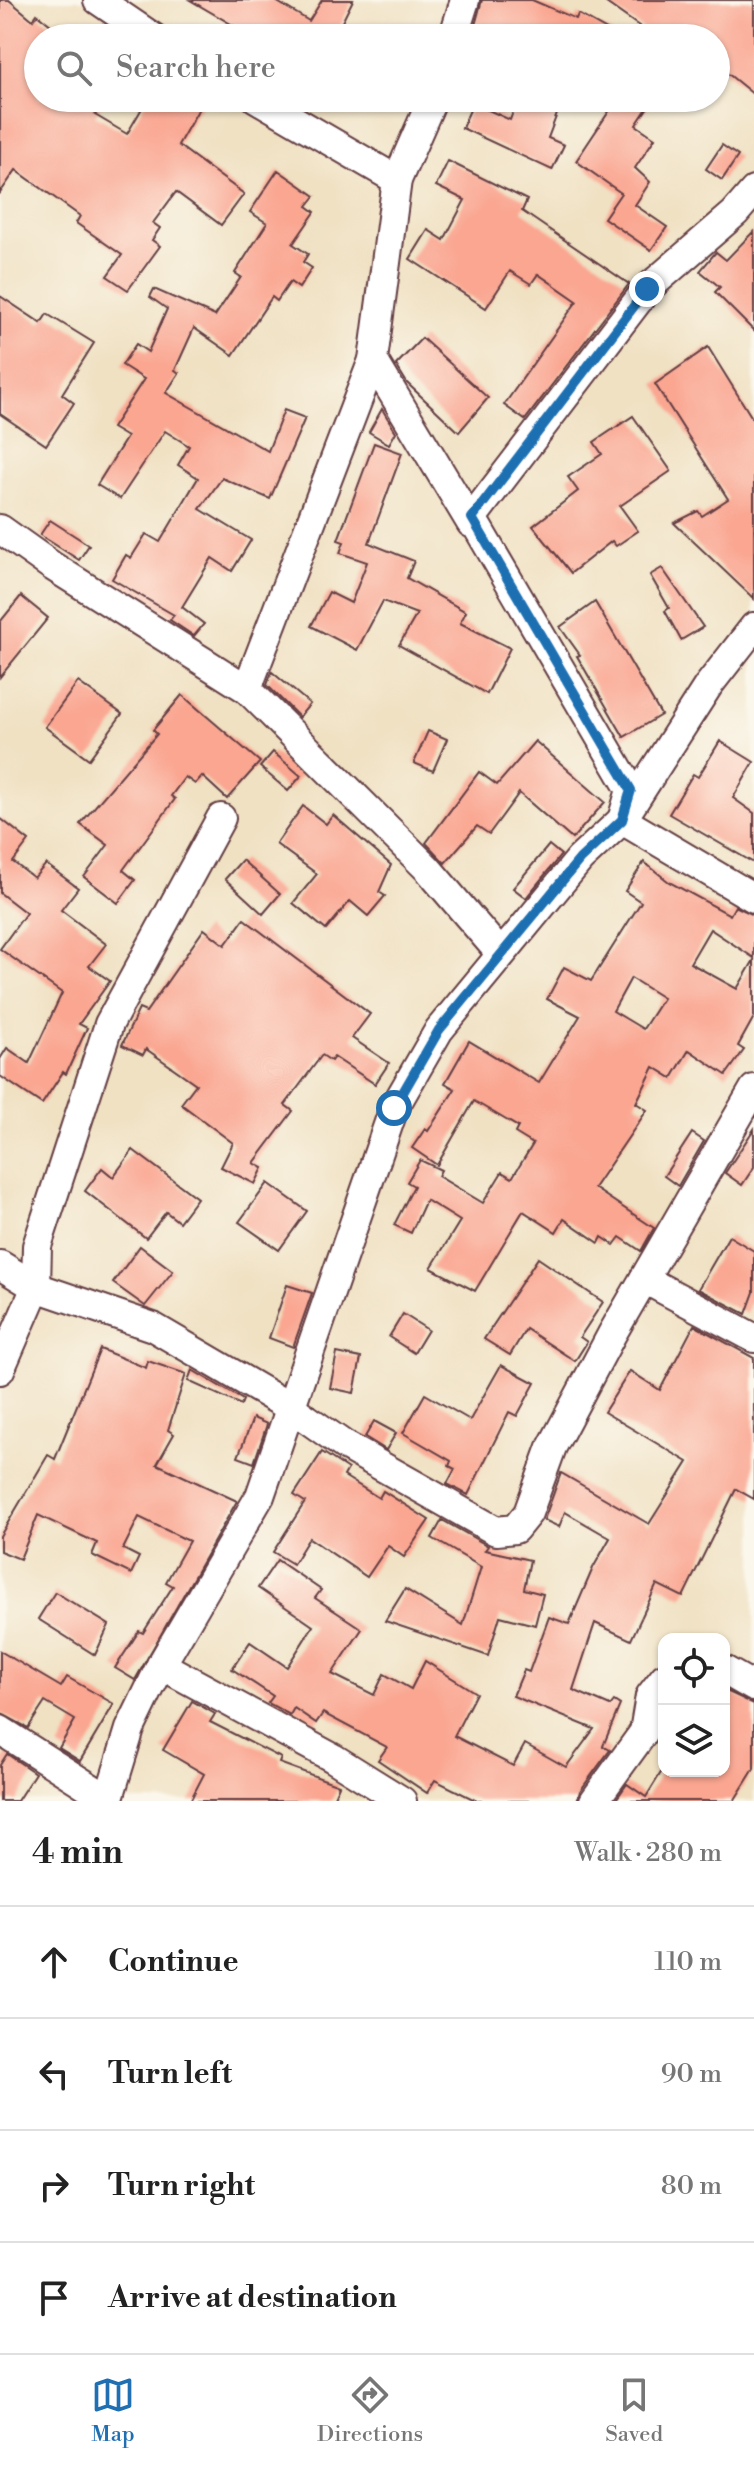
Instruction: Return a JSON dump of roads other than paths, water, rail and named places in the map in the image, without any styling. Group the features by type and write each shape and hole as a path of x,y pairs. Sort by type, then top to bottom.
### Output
{"street":[{"path":"98,0 133,24"},
{"path":"457,24 465,0"},
{"path":"280,112 397,180"},
{"path":"247,689 373,360 397,180 427,112"},
{"path":"373,360 471,523 647,289 735,213 754,191"},
{"path":"472,518 631,790 622,820"},
{"path":"0,529 247,689 428,869 500,953"},
{"path":"0,1730 108,1800 130,1729 161,1665 260,1496 293,1409 394,1108 439,1030 580,859 622,820 708,686 754,627"},
{"path":"0,1370 36,1287 37,1246 109,1024 221,818"},
{"path":"622,820 754,898"},
{"path":"0,1265 36,1287 153,1327 293,1409 344,1445 496,1531 515,1529 528,1513 552,1447 644,1279 754,1089"},
{"path":"644,1279 754,1338"},
{"path":"161,1665 333,1758 402,1801"},
{"path":"730,1673 754,1687"},
{"path":"594,1801 644,1732 650,1696 658,1686"}]}
